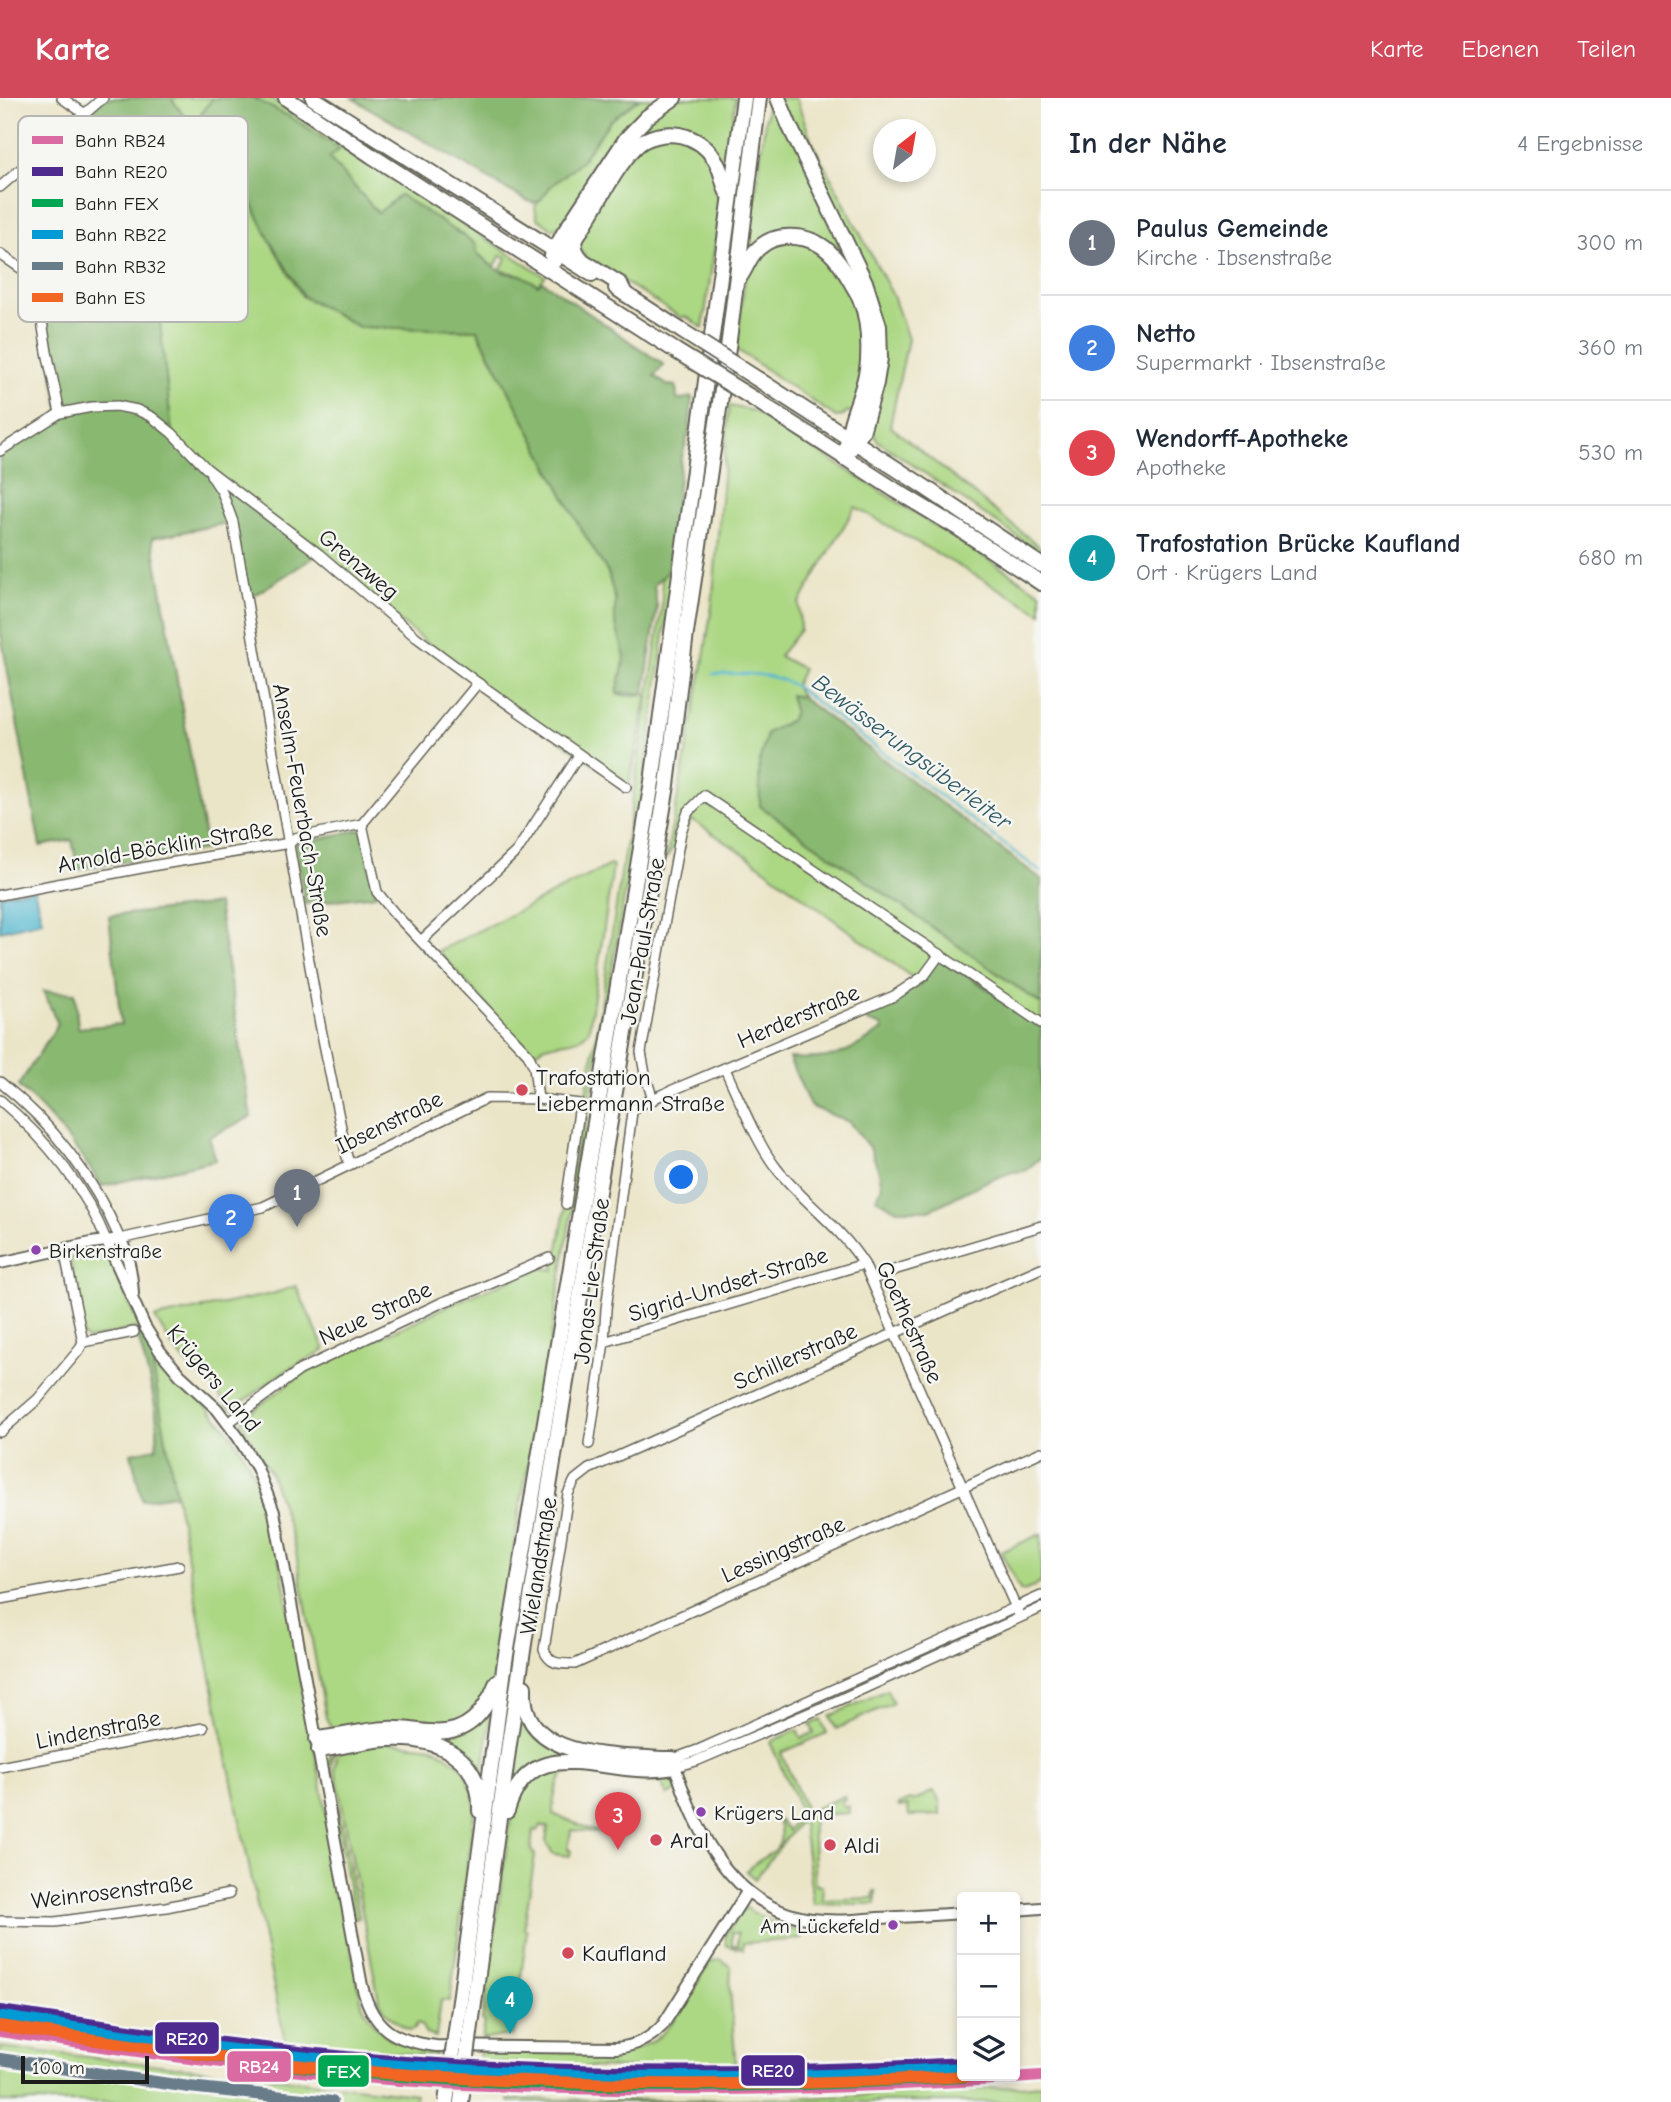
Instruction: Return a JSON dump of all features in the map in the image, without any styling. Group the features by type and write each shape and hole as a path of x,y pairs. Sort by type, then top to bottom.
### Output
{"main road":[{"path":"286,98 1041,583"},
{"path":"313,98 625,294 1041,565"},
{"path":"547,268 626,139 647,117 674,98"},
{"path":"478,1861 505,1661 653,782 744,98"},
{"path":"446,2102 465,2017 495,1849 528,1617 570,1357 667,785 759,98"},
{"path":"778,98 865,282 875,309 880,343 878,370 862,432 852,440"},
{"path":"625,294 620,284 583,261 574,247 578,235 627,157 641,142 671,134 688,136 702,144 720,167 730,196"},
{"path":"557,253 578,235"},
{"path":"735,281 761,245 778,237 803,237 813,240 835,257 861,300 867,328 867,371 852,440 844,458"},
{"path":"528,1617 524,1692 528,1713 539,1731 552,1742 575,1751 661,1759 674,1763"},
{"path":"318,1745 387,1729 433,1733 458,1729 470,1723 483,1711 505,1661"},
{"path":"318,1745 391,1738 433,1744 456,1755 471,1772 477,1787 480,1805 478,1861 460,2102"},
{"path":"495,1849 513,1792 523,1779 538,1769 551,1763 568,1761 636,1769 674,1763"}],"street":[{"path":"62,98 80,116"},
{"path":"82,116 103,98"},
{"path":"0,187 18,171"},
{"path":"0,254 18,266"},
{"path":"0,451 60,413 42,322"},
{"name":"Grenzweg","path":"60,413 117,406 137,410 152,417 172,433 206,468 319,554 416,637 626,787"},
{"name":"Anselm-Feuerbach-Straße","path":"206,468 222,492 233,522 320,1024 350,1164"},
{"path":"478,683 362,824 377,892 528,1054 534,1067 538,1099"},
{"path":"421,942 517,850 579,755"},
{"name":"Jean-Paul-Straße","path":"653,1100 641,1052 681,832 688,812 704,796 940,954"},
{"name":"Arnold-Böcklin-Straße","path":"0,895 290,843 295,838 362,824"},
{"path":"940,954 1041,1023"},
{"name":"Herderstraße","path":"630,1122 632,1112 638,1106 894,996 924,976 940,954"},
{"name":"Goethestraße","path":"725,1069 772,1162 798,1193 844,1236 864,1264 1018,1613"},
{"path":"0,1083 32,1111 69,1152 97,1193 120,1239"},
{"name":"Ibsenstraße","path":"0,1263 255,1210 487,1098 538,1099 580,1104 566,1204"},
{"path":"0,1100 43,1140 64,1166 97,1217 107,1242"},
{"name":"Jonas-Lie-Straße","path":"589,1444 630,1122"},
{"path":"872,1280 897,1269 1041,1226"},
{"name":"Krügers Land","path":"120,1239 125,1247 133,1297"},
{"name":"Krügers Land","path":"107,1242 145,1327 160,1351 228,1423 257,1468 274,1512 366,2001 378,2023 410,2043 436,2046 616,2048 638,2044 656,2033 668,2020 747,1892"},
{"path":"0,1432 38,1399 83,1342 64,1249"},
{"name":"Neue Straße","path":"228,1423 300,1370 443,1302 549,1258"},
{"name":"Sigrid-Undset-Straße","path":"604,1342 864,1264"},
{"name":"Schillerstraße","path":"570,1489 581,1475 598,1464 1041,1268"},
{"path":"83,1342 134,1332"},
{"name":"Lessingstraße","path":"544,1650 551,1661 575,1664 1041,1452"},
{"name":"Wielandstraße","path":"544,1650 570,1489"},
{"path":"0,1599 179,1566"},
{"path":"1018,1613 1041,1596"},
{"path":"957,1913 817,1920 785,1912 747,1892 726,1870 709,1846 674,1763 698,1750 1018,1613 1041,1608"},
{"name":"Lindenstraße","path":"0,1767 203,1728"},
{"name":"Weinrosenstraße","path":"0,1921 55,1922 166,1907 229,1894"},
{"path":"1020,1910 1041,1908"}],"green space":[{"path":"103,98 171,98 184,116 88,116 85,114"},
{"path":"171,98 213,98 201,113 203,116 184,116"},
{"path":"213,98 253,98 292,118 340,149 329,158 378,213 400,195 477,245 476,252 492,266 505,273 521,275 538,285 542,281 664,365 654,376 667,385 676,386 677,400 692,397 689,432 681,460 668,571 654,585 657,608 644,693 617,694 625,657 615,622 615,599 608,573 580,527 477,330 359,327 302,296 269,239 248,195 248,116 203,116 201,113"},
{"path":"253,98 270,98 545,276 539,285 521,275 500,270 507,258 501,255 494,268 476,252 477,245 456,230 378,213 328,157 339,149 292,118"},
{"path":"352,98 640,98 610,121 581,161 550,187 540,201 534,203"},
{"path":"640,98 736,98 703,328 685,316 682,318 586,258 563,224 552,229 537,218 535,207 550,187 581,161 610,121"},
{"path":"768,98 796,98 812,142 893,296 908,339 890,426 1041,548 1041,553 878,441 872,432 871,422 848,411 836,417 736,349"},
{"path":"248,195 269,239 302,296 359,327 477,330 580,527 608,573 615,599 615,622 626,657 617,694 647,694 628,792 626,787 478,683 206,468 172,433 160,322 248,322"},
{"path":"44,322 160,322 172,433 206,468 319,554 248,599 233,522 152,538 207,849 78,869 72,840 40,846 0,630 0,451 60,413"},
{"path":"729,406 754,411 1041,593 1041,613 855,507 799,604 800,630 779,656 803,669 795,686 801,697 791,696 794,711 791,720 768,733 760,806 1041,1004 1041,1025 939,954 921,984 750,858 692,820 666,859 712,606"},
{"path":"668,571 672,573 650,741 492,1684 484,1705 451,1727 334,1733 326,1718 295,1547 271,1474 241,1422 302,1374 454,1303 540,1268 554,1270 595,1044 662,607 662,577"},
{"path":"790,695 801,697 1041,879 1041,1004 760,806 759,763 767,733 791,720 794,711"},
{"path":"362,829 376,895 305,904 295,844"},
{"path":"610,865 613,866 589,1030 580,1038 552,1044 530,1054 438,951"},
{"path":"218,904 251,1117 209,1137 216,1160 102,1186 63,1133 18,1086 58,1024 43,991 75,993 78,1028 121,1024 109,916"},
{"path":"939,956 1041,1026 1041,1157 1025,1171 1012,1172 983,1183 930,1210 897,1210 876,1198 882,1186 871,1150 849,1122 810,1106 789,1058 817,1058 839,1054 883,1030 882,1026 867,1021 865,1017 921,984"},
{"path":"91,1253 108,1257 140,1327 88,1339 83,1336 70,1258"},
{"path":"296,1286 325,1350 280,1374 234,1409 229,1408 211,1384 174,1349 155,1318 272,1294"},
{"path":"143,1332 162,1362 153,1367 176,1495 142,1500 131,1453 156,1448 157,1435 152,1392 138,1336"},
{"path":"162,1362 206,1405 237,1443 272,1520 362,2004 375,2025 391,2039 411,2047 436,2050 435,2057 285,2041 216,1705 168,1452 153,1367"},
{"path":"1041,1534 1041,1583 1024,1591 1020,1590 1001,1552"},
{"path":"887,1690 893,1703 836,1729 830,1716"},
{"path":"522,1706 526,1720 588,1756 568,1756 511,1788"},
{"path":"492,1707 481,1783 463,1755 433,1736"},
{"path":"821,1720 827,1733 781,1753 807,1812 844,1796 846,1799 841,1801 843,1807 849,1805 849,1813 812,1815 815,1885 822,1885 823,1900 873,1898 876,1891 876,1904 813,1904 803,1823 799,1822 755,1879 746,1871 778,1846 781,1832 778,1821 788,1830 801,1812 770,1742 797,1730 801,1738 814,1733 810,1724"},
{"path":"385,1742 434,1747 464,1768 473,1790 475,1806 450,2001 441,2000 436,2037 426,2034 421,2024 417,2023 415,2028 410,2030 400,2024 388,2014 379,2001 335,1768 338,1751"},
{"path":"334,1752 331,1766 359,1918 354,1919 327,1766"},
{"path":"555,1765 667,1775 679,1790 667,1795 661,1783 567,1772 563,1776 556,1791 553,1814 589,1829 615,1834 571,1830 568,1850 571,1850 570,1856 553,1854 546,1841 548,1827 540,1826 538,1831 533,1830 531,1850 535,1855 524,1929 527,1930 514,2034 482,2040 485,2022 482,2021 513,1802 521,1787"},
{"path":"934,1791 940,1803 940,1815 909,1816 908,1806 898,1805 913,1801"},
{"path":"746,1908 772,1922 801,1932 802,1939 743,1943 743,1949 736,1945 738,1933 732,1933 732,1944 736,1948 727,1946 725,1936 741,1911"},
{"path":"720,1959 731,1967 736,2069 561,2067 478,2061 480,2052 623,2052 643,2046 662,2034 685,2004 710,1962"},
{"path":"0,2047 415,2094 415,2102 0,2102"},
{"path":"1041,2084 1041,2102 508,2102 508,2099 842,2096"}],"water":[{"path":"34,889 42,921 0,931 0,895"}],"waterway":[{"name":"Bewässerungsüberleiter","path":"713,674 765,676 795,686 1041,872"}],"rail line":[{"name":"RE20","path":"0,2011 253,2047 354,2058 475,2066 684,2072 957,2063"},
{"name":"RB22","path":"2,2017 270,2054 529,2074 789,2076 957,2068"},
{"name":"FEX","path":"0,2025 251,2061 473,2081 683,2086 957,2077"},
{"name":"ES","path":"0,2026 259,2061 424,2076 657,2084 812,2083 957,2077"},
{"name":"RB24","path":"0,2031 250,2065 350,2076 480,2085 640,2089 801,2088 1041,2076"},
{"name":"RB32","path":"0,2059 189,2087 332,2102"}],"place":[{"name":"Trafostation Liebermann Straße","path":"522,1090"},
{"name":"Paulus Gemeinde","path":"297,1227"},
{"name":"Birkenstraße","path":"36,1250"},
{"name":"Netto","path":"231,1252"},
{"name":"Krügers Land","path":"701,1812"},
{"name":"Aral","path":"656,1840"},
{"name":"Aldi","path":"830,1845"},
{"name":"Wendorff-Apotheke","path":"618,1850"},
{"name":"Am Lückefeld","path":"893,1925"},
{"name":"Kaufland","path":"568,1953"},
{"name":"Trafostation Brücke Kaufland","path":"510,2034"}]}
